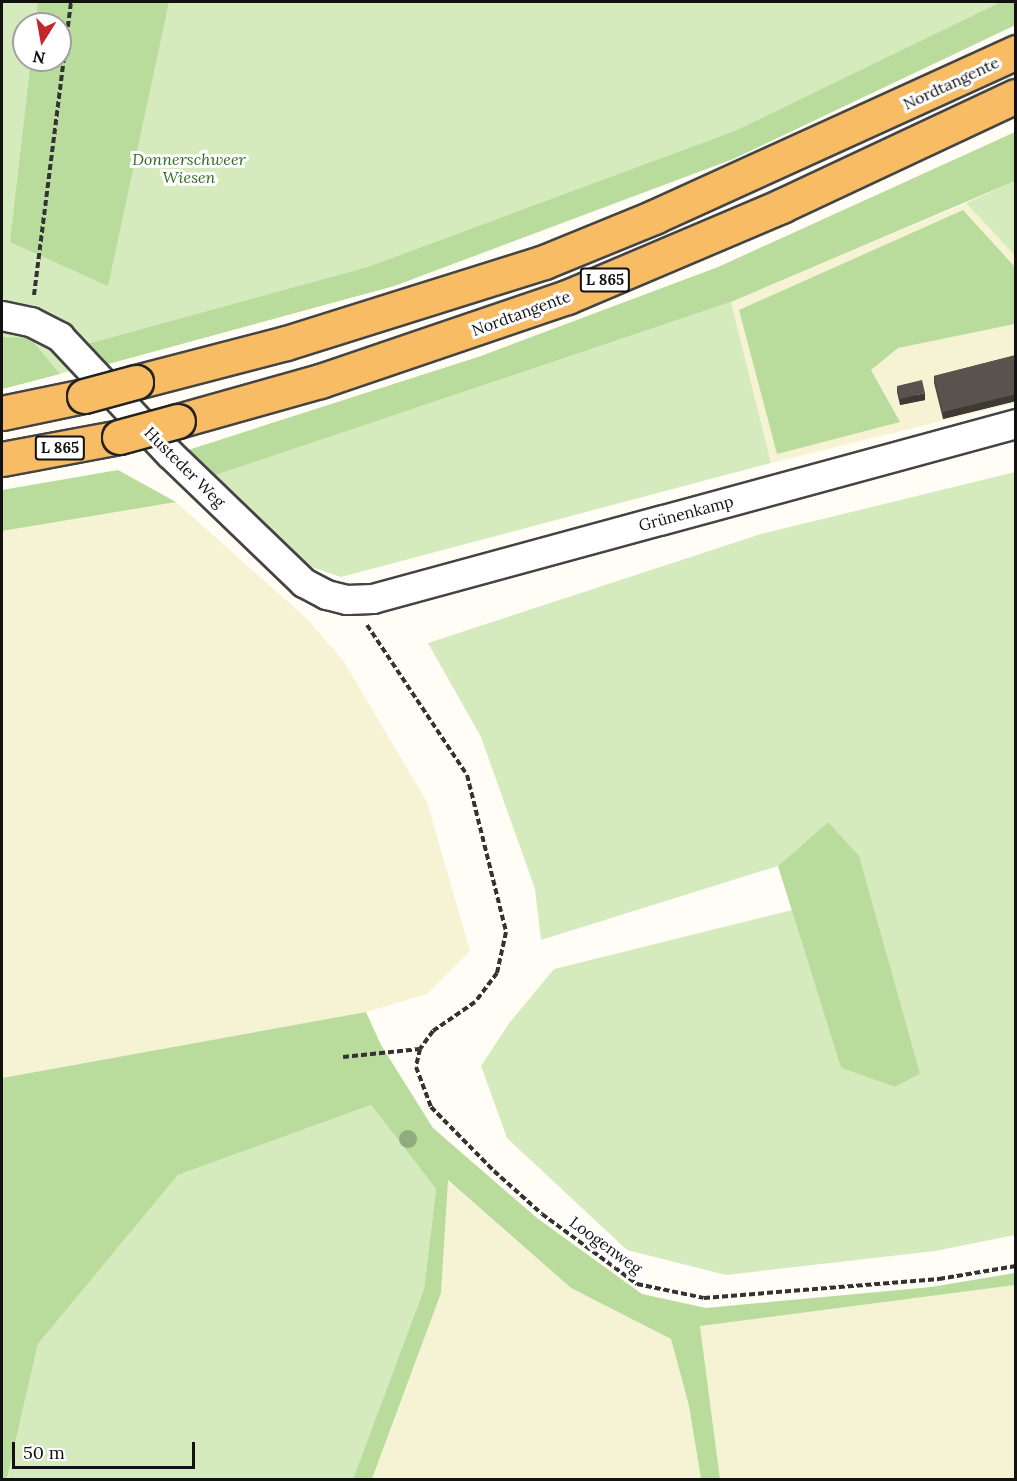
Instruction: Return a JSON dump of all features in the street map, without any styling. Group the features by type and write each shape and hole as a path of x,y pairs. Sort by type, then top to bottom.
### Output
{"highway":[{"name":"Nordtangente","path":"2,413 84,396 286,343 544,262 665,213 1016,52"},
{"name":"Nordtangente","path":"2,459 119,437 320,381 567,297 781,206 1016,96"}],"street":[{"name":"Husteder Weg","path":"2,316 31,322 60,337 171,455 304,583 327,595 352,600"},
{"name":"Grünenkamp","path":"352,600 1016,424"}],"path":[{"path":"37,268 71,2"},
{"path":"343,1057 420,1049 433,1031 475,1002 497,973 506,932 467,775 352,600"},
{"name":"Loogenweg","path":"420,1049 416,1067 431,1107 543,1214 637,1284 704,1298 939,1279 1016,1266"}],"shaded area":[{"path":"966,203 1015,256 1015,267 963,210 740,310 899,422 871,370 898,348 1015,324 1015,403 771,463 731,302"},
{"path":"176,502 306,618 343,660 427,802 470,951 427,994 366,1012 2,1078 2,531"},
{"path":"447,1180 571,1288 671,1339 689,1406 701,1479 372,1480 441,1293"},
{"path":"1015,1285 1015,1479 720,1479 700,1326"}],"green space":[{"name":"Donnerschweer Wiesen","path":"2,2 1015,2 1016,25 733,159 394,286 2,389"},
{"path":"38,2 169,2 108,286 10,242 30,72 72,72 72,12 37,12"},
{"path":"1001,2 1015,2 1015,25 733,159 394,286 101,366 84,345 368,267 735,131"},
{"path":"1015,132 1015,181 731,302 207,478 185,451 481,356 718,267"},
{"path":"1015,181 1015,256 966,203"},
{"path":"963,210 1015,267 1015,324 898,348 871,370 900,422 777,454 739,310"},
{"path":"731,302 771,463 341,577 312,567 207,478"},
{"path":"2,337 30,338 60,374 2,389"},
{"path":"118,470 176,502 2,531 2,490"},
{"path":"1015,472 1015,1235 935,1251 726,1275 627,1250 507,1138 481,1066 510,1022 554,969 792,910 841,1068 895,1087 920,1074 828,822 778,866 541,940 535,889 481,737 428,643 761,534"},
{"path":"828,822 859,856 920,1074 895,1087 841,1068 778,866"},
{"path":"366,1012 381,1045 433,1128 537,1218 642,1294 706,1308 931,1287 1015,1273 1015,1285 700,1326 720,1479 701,1479 689,1406 671,1339 571,1288 448,1180 441,1293 372,1479 353,1479 424,1289 436,1189 371,1105 178,1175 38,1344 7,1479 2,1479 2,1078"},
{"path":"371,1105 436,1189 424,1289 353,1479 7,1480 38,1344 178,1175"}],"building":[{"path":"1016,355 1016,394 943,412 934,376"},
{"path":"922,380 925,393 900,399 897,386"}]}
